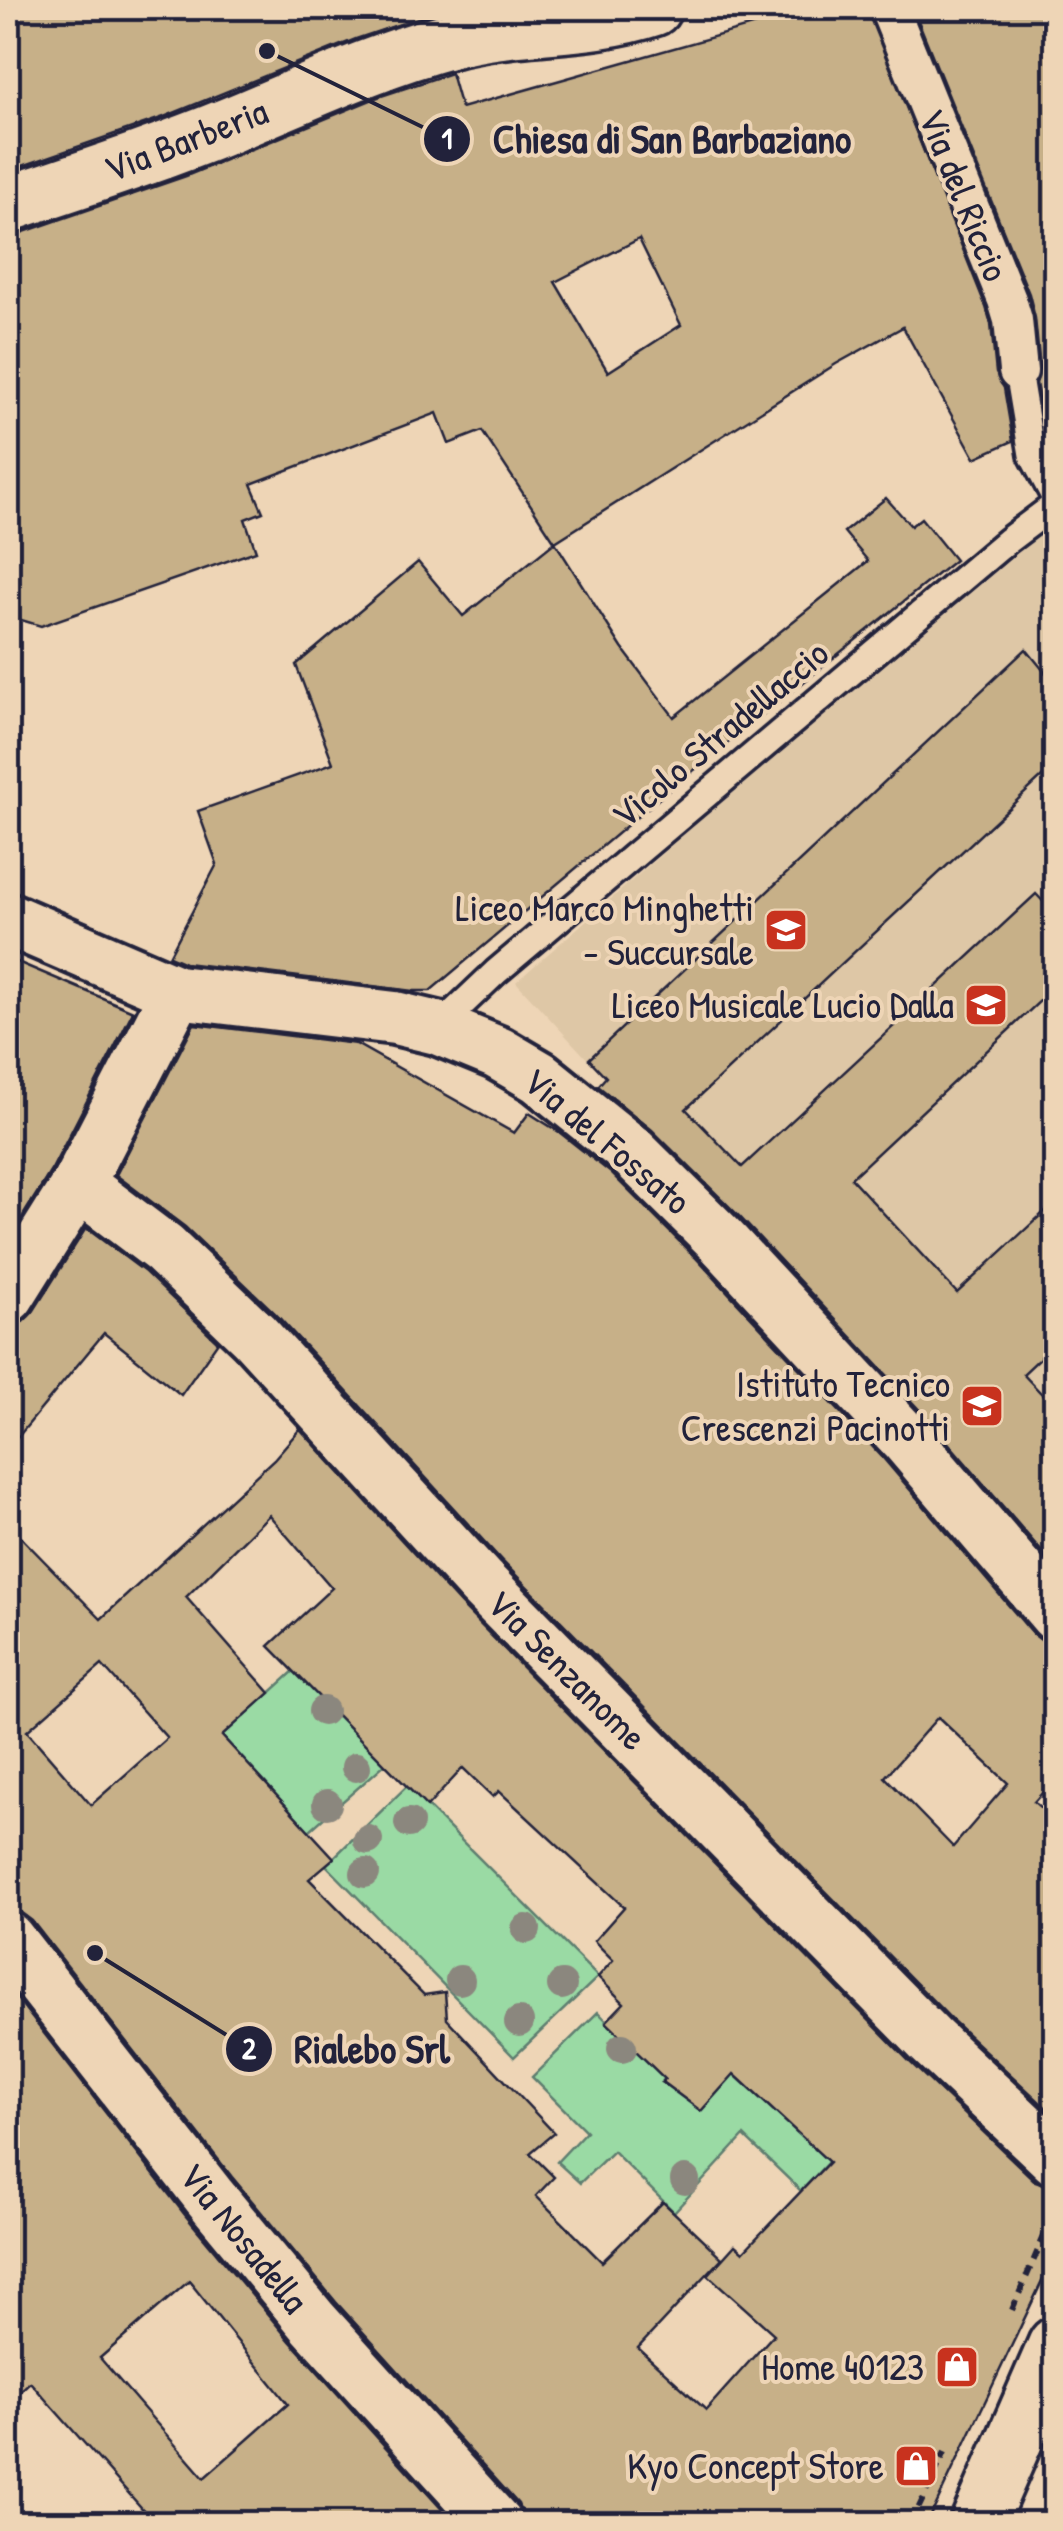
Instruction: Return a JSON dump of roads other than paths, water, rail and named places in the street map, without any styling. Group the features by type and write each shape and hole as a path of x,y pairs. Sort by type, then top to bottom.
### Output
{"street":[{"name":"Via Barberia","path":"8,204 126,165 360,70 433,46 548,16 578,25 653,8"},
{"name":"Via del Riccio","path":"889,8 1010,310 1018,371"},
{"name":"Via del Fossato","path":"8,919 177,992 395,1018 437,1028 498,1053 539,1077 631,1151 718,1236 905,1438 1056,1615"},
{"path":"8,1296 78,1184 177,992"},
{"name":"Via Senzanome","path":"78,1184 164,1249 254,1336 444,1545 931,2041 1056,2159"},
{"name":"Via Nosadella","path":"8,1939 77,2031 302,2308 496,2524"},
{"path":"978,2524 1056,2345"}],"lane":[{"name":"Via del Riccio","path":"1018,371 1032,455 1056,502"},
{"name":"Vicolo Stradellaccio","path":"437,1028 541,934 1056,502"}],"place":[{"name":"Chiesa di San Barbaziano","path":"267,51"},
{"name":"Liceo Marco Minghetti - Succursale","path":"786,930"},
{"name":"Liceo Musicale Lucio Dalla","path":"986,1005"},
{"name":"Istituto Tecnico Crescenzi Pacinotti","path":"982,1406"},
{"name":"Rialebo Srl","path":"95,1953"},
{"name":"Home 40123","path":"957,2367"},
{"name":"Kyo Concept Store","path":"916,2466"}]}
